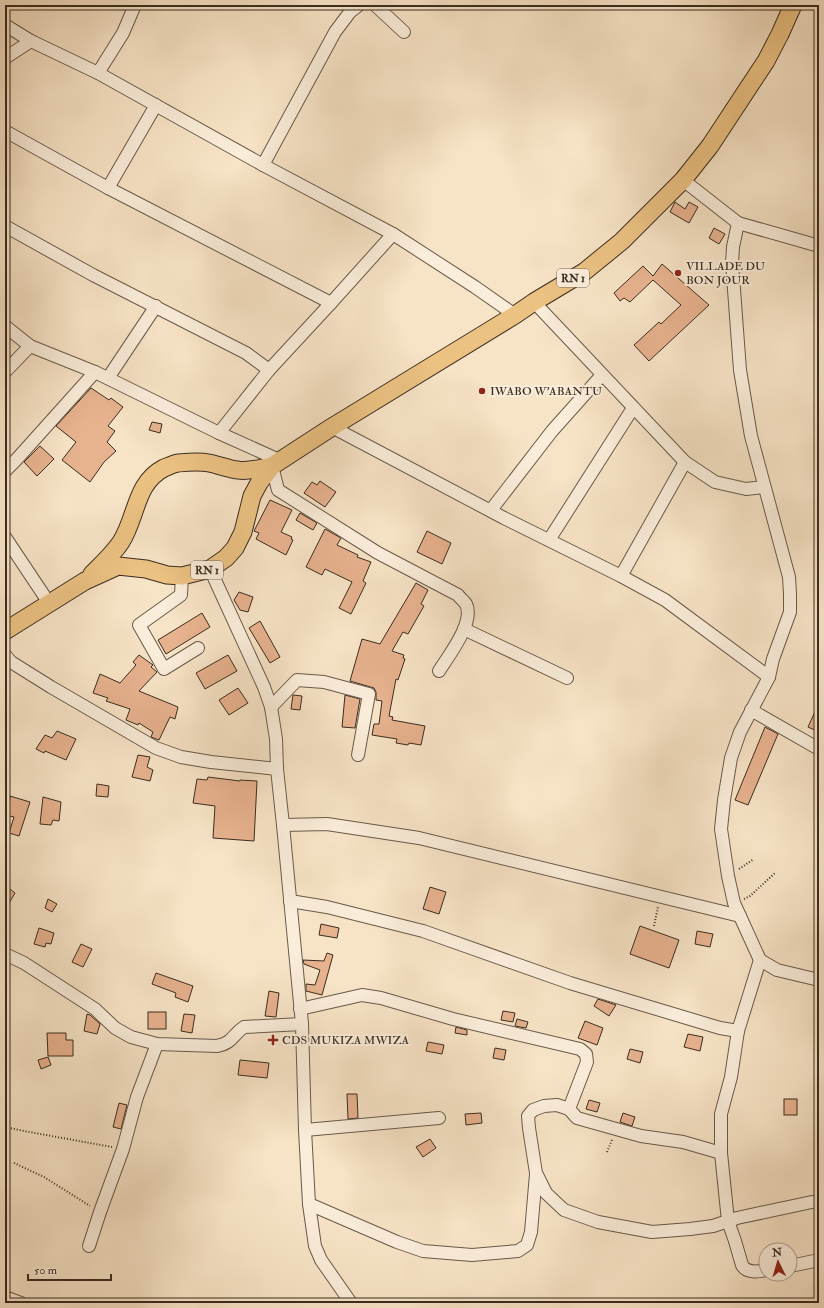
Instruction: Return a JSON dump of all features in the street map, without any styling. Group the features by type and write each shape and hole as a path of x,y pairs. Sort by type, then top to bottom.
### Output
{"highway":[{"name":"RN 1","path":"85,581 112,555 121,543 141,492 148,480 159,471 173,464 193,461 238,470 249,470 275,463 584,272 622,241 683,180 710,146 766,61 793,5"},
{"name":"RN 1","path":"5,631 85,581 118,566 146,569 167,575 182,576 210,569 226,558 235,548 243,532 252,496 275,463"}],"street":[{"path":"98,73 123,33 135,5"},
{"path":"263,165 335,32 350,12 358,5"},
{"path":"375,5 404,32"},
{"path":"5,25 31,41 98,73 263,165 392,234 475,287 515,315"},
{"path":"5,58 31,41"},
{"path":"108,188 156,106"},
{"path":"5,131 108,188 331,303"},
{"path":"683,180 738,223 819,246"},
{"path":"738,223 733,247 732,263 740,370 751,436 789,577 790,612 773,659 769,677 740,732 730,758 721,829 728,876 734,903 744,928 752,941 760,960 777,970 819,980"},
{"path":"5,226 93,275 246,353 269,370"},
{"path":"219,433 269,370 392,234"},
{"path":"534,302 685,462 715,482 746,489 764,487"},
{"path":"108,378 156,306"},
{"path":"5,326 30,346 108,378 219,433 275,463 278,490 378,553 458,595 466,604 469,615 464,629 439,671"},
{"path":"5,372 30,346"},
{"path":"5,471 95,372"},
{"path":"491,510 552,431 602,375"},
{"path":"549,540 634,408"},
{"path":"332,427 621,576 664,600 769,677"},
{"path":"621,576 685,462"},
{"path":"5,537 49,603"},
{"path":"210,569 264,687 271,707 276,739 277,769 302,1024 309,1204 315,1246 321,1260 351,1303"},
{"path":"182,576 181,595 139,624 164,669 198,648"},
{"path":"464,629 567,678"},
{"path":"5,655 11,662 51,687 156,748 181,757 196,760 277,769"},
{"path":"271,707 297,680 324,682 369,694 358,755"},
{"path":"751,710 819,749"},
{"path":"283,825 327,824 419,838 740,916"},
{"path":"290,901 327,907 423,931 570,983 720,1028 738,1031"},
{"path":"6,955 24,963 95,1009 120,1031 131,1037 156,1044 217,1046 230,1042 237,1031 244,1027 302,1024"},
{"path":"758,1270 748,1271 743,1269 728,1221 721,1153 721,1114 731,1077 738,1031 760,960"},
{"path":"300,1009 362,995 381,998 484,1027 580,1049 586,1054 587,1062 569,1109"},
{"path":"89,1246 123,1149 137,1097 156,1044"},
{"path":"309,1204 397,1242 423,1251 472,1255 518,1250 527,1245 532,1232 536,1173 528,1116 533,1110 544,1106 557,1105 569,1109 577,1118 641,1136 683,1142 721,1153"},
{"path":"305,1130 439,1118"},
{"path":"536,1173 546,1193 564,1210 598,1222 652,1232 713,1226 737,1218 812,1202"},
{"path":"798,1264 819,1260"},
{"path":"5,1297 21,1303"}],"path":[{"path":"728,876 754,859"},
{"path":"734,903 750,896 776,873"},
{"path":"654,926 660,896"},
{"path":"6,955 8,986"},
{"path":"5,1127 123,1149"},
{"path":"14,1163 44,1177 100,1212"}],"building":[{"path":"675,202 685,209 689,202 698,207 689,223 670,212"},
{"path":"714,228 725,234 719,244 709,238"},
{"path":"662,264 709,305 649,361 634,345 659,322 661,324 681,305 653,280 630,302 624,298 620,301 614,293 643,266 653,276"},
{"path":"91,388 109,400 111,398 123,407 108,426 115,431 107,442 116,451 104,462 90,482 62,460 76,442 56,426"},
{"path":"152,422 162,424 160,433 149,430"},
{"path":"40,446 54,459 37,476 24,462"},
{"path":"320,481 336,492 325,507 304,493 312,482 317,485"},
{"path":"270,500 292,510 281,532 292,537 291,539 293,540 286,555 256,539 259,533 254,531"},
{"path":"300,513 317,523 313,530 296,520"},
{"path":"325,529 341,538 337,545 358,555 357,557 371,562 363,581 366,583 351,614 339,608 352,582 325,569 322,575 306,567"},
{"path":"427,531 451,543 442,564 417,552"},
{"path":"416,583 428,590 421,604 424,606 408,634 403,632 392,651 404,655 403,658 405,659 398,680 396,679 389,716 393,717 392,720 425,726 421,745 409,743 408,745 396,743 397,739 372,735 374,724 379,724 382,701 376,700 376,692 374,688 350,681 362,639 380,644"},
{"path":"239,592 253,597 248,612 240,610 234,600"},
{"path":"202,613 210,627 166,654 158,640"},
{"path":"260,621 280,657 270,663 249,628"},
{"path":"139,655 153,665 151,667 157,672 139,691 178,707 175,719 170,717 159,740 151,737 153,732 139,723 138,725 126,720 130,709 106,701 108,698 93,693 100,674 120,683 136,665 133,662"},
{"path":"228,655 237,671 205,689 196,673"},
{"path":"238,688 248,703 229,715 219,700"},
{"path":"293,695 302,696 300,710 291,709"},
{"path":"345,695 360,699 355,728 342,727"},
{"path":"819,703 819,732 808,727"},
{"path":"765,727 778,734 748,805 735,800"},
{"path":"57,731 76,739 66,760 45,751 44,753 36,749 45,735 52,738"},
{"path":"138,755 150,757 147,767 153,770 150,781 132,777"},
{"path":"208,777 240,781 257,781 254,841 213,838 215,806 193,803 197,779 207,780"},
{"path":"97,784 109,786 108,797 96,796"},
{"path":"10,796 30,802 19,836 9,833 14,817 5,815 5,801 9,803"},
{"path":"43,797 61,802 59,821 53,820 51,825 40,824"},
{"path":"5,885 15,893 5,910"},
{"path":"430,887 446,892 439,914 423,909"},
{"path":"48,899 57,904 52,912 45,908"},
{"path":"321,924 339,928 337,938 319,935"},
{"path":"640,926 679,940 669,968 630,954"},
{"path":"39,928 54,933 51,944 46,943 45,947 34,944"},
{"path":"697,931 713,934 710,947 695,944"},
{"path":"81,944 92,949 83,967 72,962"},
{"path":"327,953 333,955 322,995 306,991 306,984 315,985 320,970 304,964 303,960 324,961"},
{"path":"156,973 193,986 188,1002 175,997 176,993 152,984"},
{"path":"269,991 279,993 276,1017 265,1016"},
{"path":"598,999 616,1005 609,1016 594,1006"},
{"path":"503,1011 515,1013 513,1022 501,1020"},
{"path":"148,1012 166,1012 166,1029 148,1029"},
{"path":"87,1014 100,1024 97,1034 84,1031"},
{"path":"184,1014 195,1015 192,1033 181,1031"},
{"path":"517,1019 528,1022 526,1028 515,1026"},
{"path":"585,1021 603,1028 597,1045 578,1038"},
{"path":"456,1027 467,1030 467,1035 455,1033"},
{"path":"47,1033 66,1033 66,1040 73,1040 73,1056 48,1056"},
{"path":"688,1034 703,1037 700,1051 684,1047"},
{"path":"428,1042 444,1045 442,1054 426,1051"},
{"path":"495,1048 506,1050 504,1060 493,1058"},
{"path":"630,1049 643,1052 640,1063 627,1059"},
{"path":"48,1057 51,1065 41,1069 38,1060"},
{"path":"240,1060 269,1063 267,1078 238,1075"},
{"path":"347,1094 357,1094 358,1118 348,1119"},
{"path":"784,1099 797,1099 797,1115 784,1115"},
{"path":"589,1100 600,1103 597,1112 586,1109"},
{"path":"119,1103 127,1105 121,1129 113,1127"},
{"path":"481,1113 482,1123 466,1125 465,1114"},
{"path":"623,1113 635,1117 632,1126 620,1122"},
{"path":"430,1139 436,1148 423,1157 416,1147"}],"place":[{"name":"VILLADE DU BON JOUR","path":"678,273"},
{"name":"IWABO W'ABANTU","path":"482,391"},
{"name":"CDS MUKIZA MWIZA","path":"273,1040"}]}
